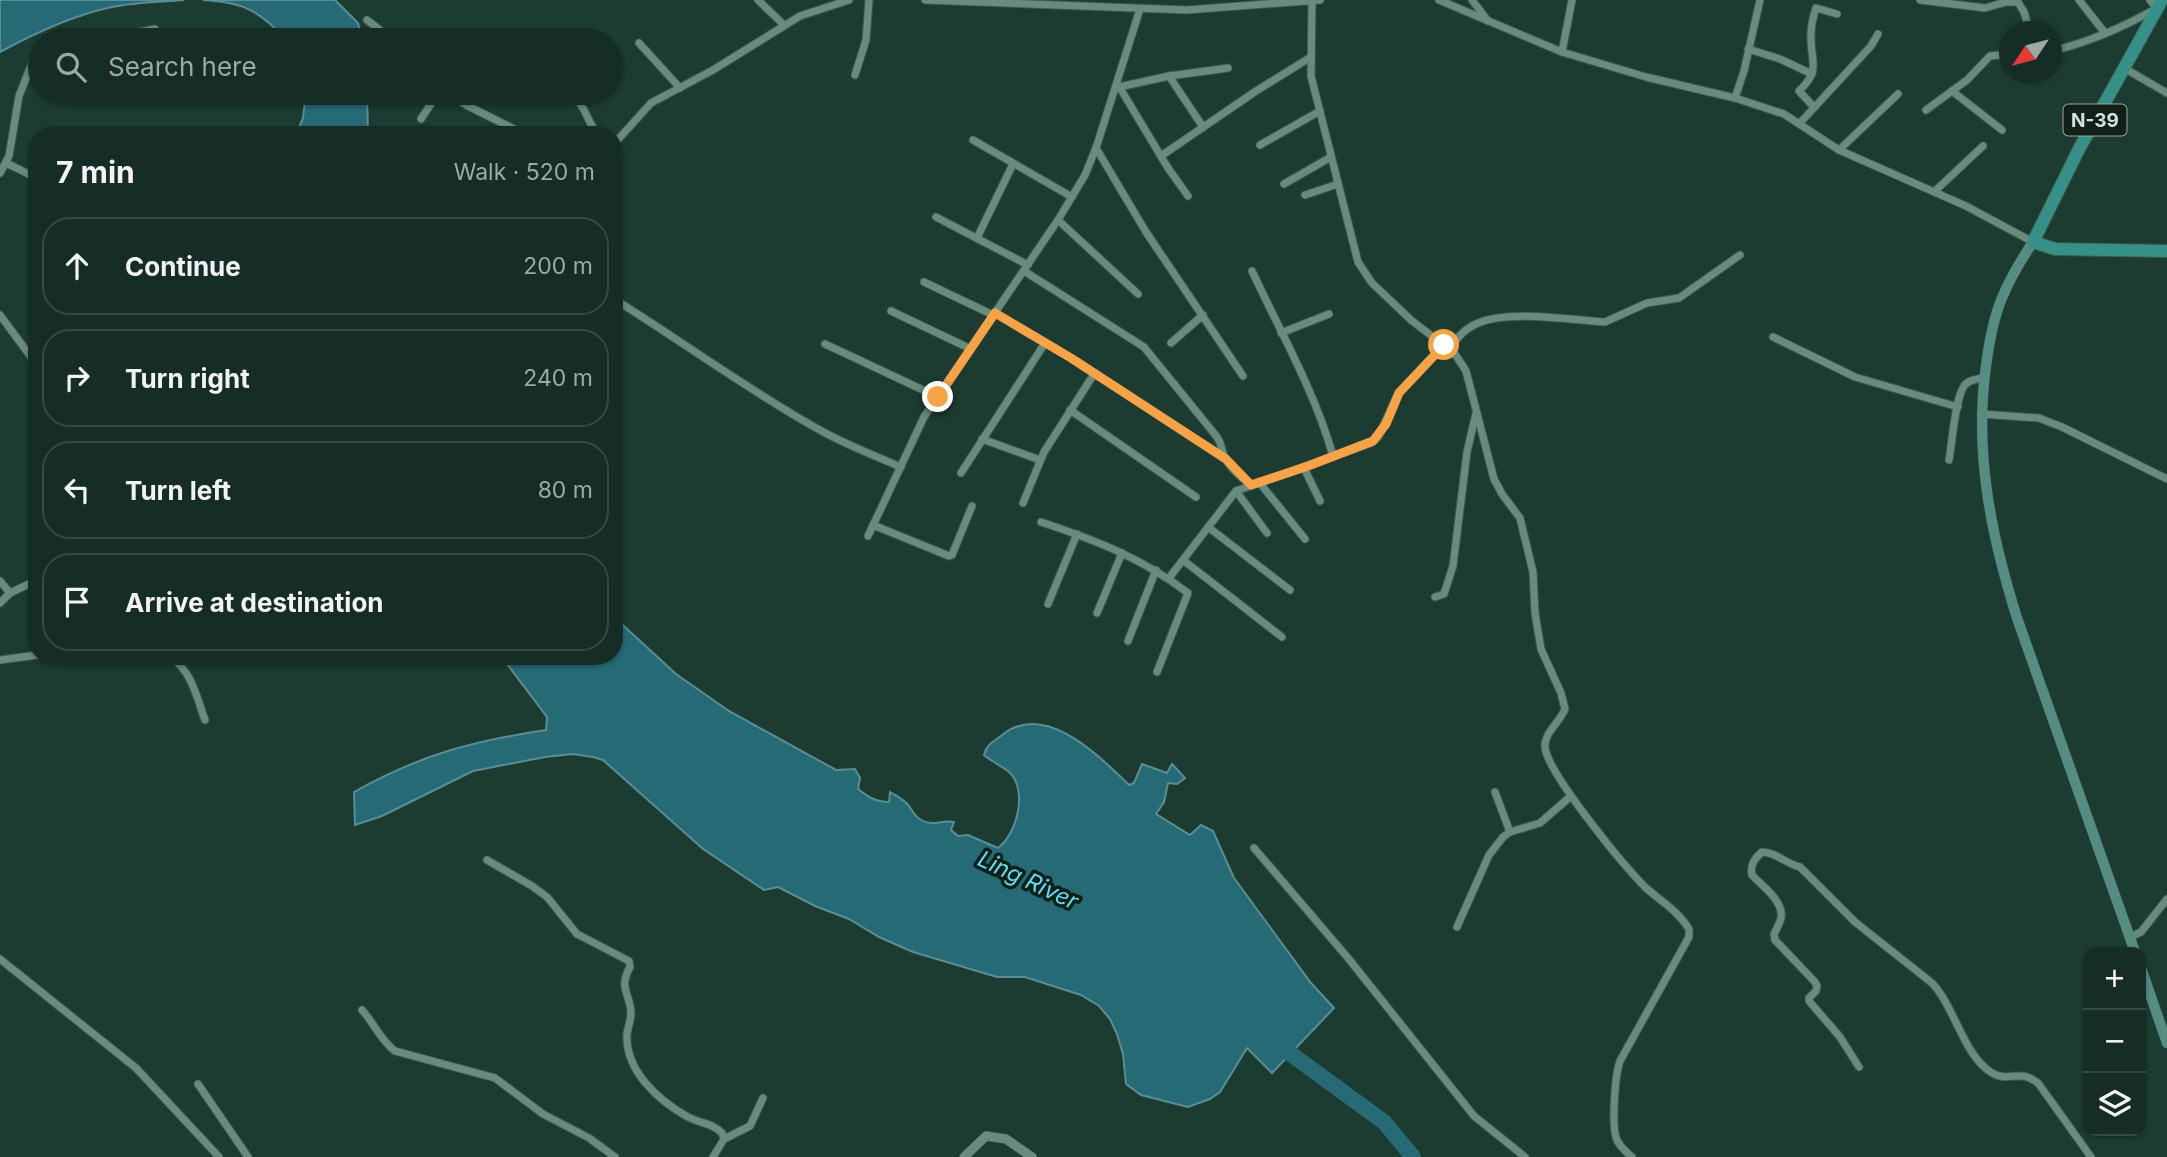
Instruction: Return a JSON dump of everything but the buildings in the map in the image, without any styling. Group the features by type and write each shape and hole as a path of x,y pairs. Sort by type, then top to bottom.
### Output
{"highway":[{"name":"N-39","path":"2033,242 2079,149 2160,2"},
{"path":"2033,242 2055,249 2167,251"}],"main road":[{"path":"2033,242 2012,276 1992,330 1984,378 1982,414 1981,445 1985,487 2003,572 2017,618 2133,947"},
{"path":"2146,982 2167,1043"}],"street":[{"path":"758,0 784,26"},
{"path":"623,134 651,103 800,16 849,0"},
{"path":"855,75 866,40 869,0"},
{"path":"925,0 1102,4 1140,9 1207,9 1320,0"},
{"path":"1207,0 1207,9"},
{"path":"1439,0 1562,52 1646,77 1735,98 1784,114 1839,150 1935,191 2033,242"},
{"path":"1472,0 1488,22"},
{"path":"1562,52 1572,0"},
{"path":"1735,98 1760,0"},
{"path":"1920,0 1985,8 2006,2 2018,2 2027,21"},
{"path":"2079,0 2105,33"},
{"path":"1312,1 1311,76 1358,262 1372,283 1411,320 1455,354 1466,371 1494,479 1502,494 1517,511 1522,526 1533,572 1535,613 1541,649 1561,693 1565,709 1545,747 1548,757 1571,796 1645,887 1670,907 1689,929 1689,937 1620,1060 1614,1130 1619,1144 1632,1157"},
{"path":"2062,48 2134,21 2160,2"},
{"path":"1814,107 1799,91 1815,66 1810,36 1816,8 1837,14"},
{"path":"868,536 924,417 1072,197 1096,148 1140,9"},
{"path":"368,20 378,28"},
{"path":"1799,124 1871,46 1878,34"},
{"path":"639,43 680,88"},
{"path":"1748,49 1780,59 1812,74"},
{"path":"1926,110 1977,71 1990,56 1999,55"},
{"path":"1161,156 1311,57"},
{"path":"1118,85 1228,68"},
{"path":"2124,68 2167,93"},
{"path":"0,173 9,156 20,92 28,72"},
{"path":"1169,75 1203,127"},
{"path":"1118,85 1188,196"},
{"path":"1952,91 2002,130"},
{"path":"1839,150 1898,94"},
{"path":"421,119 430,105"},
{"path":"466,105 508,126"},
{"path":"582,105 592,126"},
{"path":"1260,145 1320,111"},
{"path":"974,140 1072,197"},
{"path":"1935,191 1983,146"},
{"path":"1096,148 1146,232 1243,376"},
{"path":"1284,184 1331,157"},
{"path":"6,163 28,174"},
{"path":"977,237 1013,164"},
{"path":"1305,195 1338,184"},
{"path":"936,216 977,237 1026,268 1144,348 1217,436 1226,459"},
{"path":"1058,220 1139,294"},
{"path":"1169,579 1236,491 1371,443 1378,437 1399,393 1460,334 1472,326 1499,316 1605,322 1647,303 1679,299 1740,255"},
{"path":"1252,271 1327,433 1333,456"},
{"path":"924,282 994,314 1045,343 1226,459 1251,485"},
{"path":"623,305 818,429 901,467"},
{"path":"891,311 971,349"},
{"path":"1281,333 1329,314"},
{"path":"0,315 28,353"},
{"path":"1171,343 1203,315"},
{"path":"1773,337 1855,377 1958,407"},
{"path":"961,473 1045,343"},
{"path":"825,344 938,397"},
{"path":"1023,503 1040,460 1094,374"},
{"path":"1950,460 1964,386 1970,381 1984,378"},
{"path":"1070,411 1196,498"},
{"path":"1435,597 1444,594 1453,566 1467,452 1476,413"},
{"path":"1982,414 2039,418 2167,479"},
{"path":"982,439 1040,460"},
{"path":"1304,468 1320,501"},
{"path":"1259,482 1305,540"},
{"path":"1236,491 1267,533"},
{"path":"873,525 949,556 952,555 972,506"},
{"path":"1041,522 1122,552 1156,570 1188,593 1157,672"},
{"path":"1208,527 1290,590"},
{"path":"1048,604 1077,534"},
{"path":"1097,613 1122,552"},
{"path":"1183,560 1282,637"},
{"path":"1128,641 1156,570"},
{"path":"0,581 10,593"},
{"path":"0,603 10,593 28,584"},
{"path":"0,660 28,656"},
{"path":"180,665 192,681 205,720"},
{"path":"1495,792 1510,832"},
{"path":"1457,927 1489,855 1503,837 1510,832 1540,823 1571,796"},
{"path":"1254,848 1348,958 1474,1116 1525,1157"},
{"path":"1860,1067 1810,1000 1816,991 1815,982 1775,940 1774,934 1781,913 1777,902 1752,875 1751,870 1755,859 1762,852 1770,852 1800,867 1855,922 1932,983 1939,990 1980,1062 1994,1074 2030,1076 2038,1083 2091,1157"},
{"path":"486,860 547,897 578,934 629,961 630,967 624,979 631,1011 627,1035 630,1054 640,1075 670,1106 694,1120 719,1129 724,1139"},
{"path":"2130,937 2141,932 2167,899"},
{"path":"0,959 136,1068 219,1157"},
{"path":"362,1010 373,1022 383,1041 395,1051 495,1078 543,1114 589,1138 615,1157"},
{"path":"198,1084 248,1157"},
{"path":"713,1157 724,1139 750,1126 764,1098"},
{"path":"964,1157 986,1136 1006,1139 1032,1157"}],"water":[{"path":"0,0 184,0 112,7 48,28 28,28 28,38 0,52"},
{"path":"203,0 335,0 358,23 359,28 274,28 250,10 229,3"},
{"path":"305,105 367,105 368,126 300,126"},
{"path":"623,625 676,674 729,711 836,770 855,769 860,778 858,789 869,797 889,802 890,792 905,802 923,821 954,822 951,830 958,836 968,835 998,848 1011,833 1015,822 1018,789 1008,771 984,755 990,744 1018,726 1035,724 1070,736 1087,747 1129,785 1134,783 1142,764 1167,773 1172,764 1185,778 1177,784 1168,783 1164,802 1156,814 1190,835 1201,825 1213,831 1234,878 1311,983 1334,1008 1272,1073 1247,1048 1220,1092 1188,1107 1141,1095 1126,1084 1123,1054 1110,1019 1099,1006 1081,995 1025,977 997,977 913,952 778,887 764,890 703,849 603,760 573,754 473,771 382,816 355,825 354,792 401,768 447,751 546,730 547,717 508,665 623,665"}],"waterway":[{"name":"Ling River","path":"1273,1041 1384,1122 1413,1157"}],"route":[{"path":"938,397 995,313 1071,358 1226,459 1251,485 1371,443 1386,424 1399,393 1444,345"}]}
